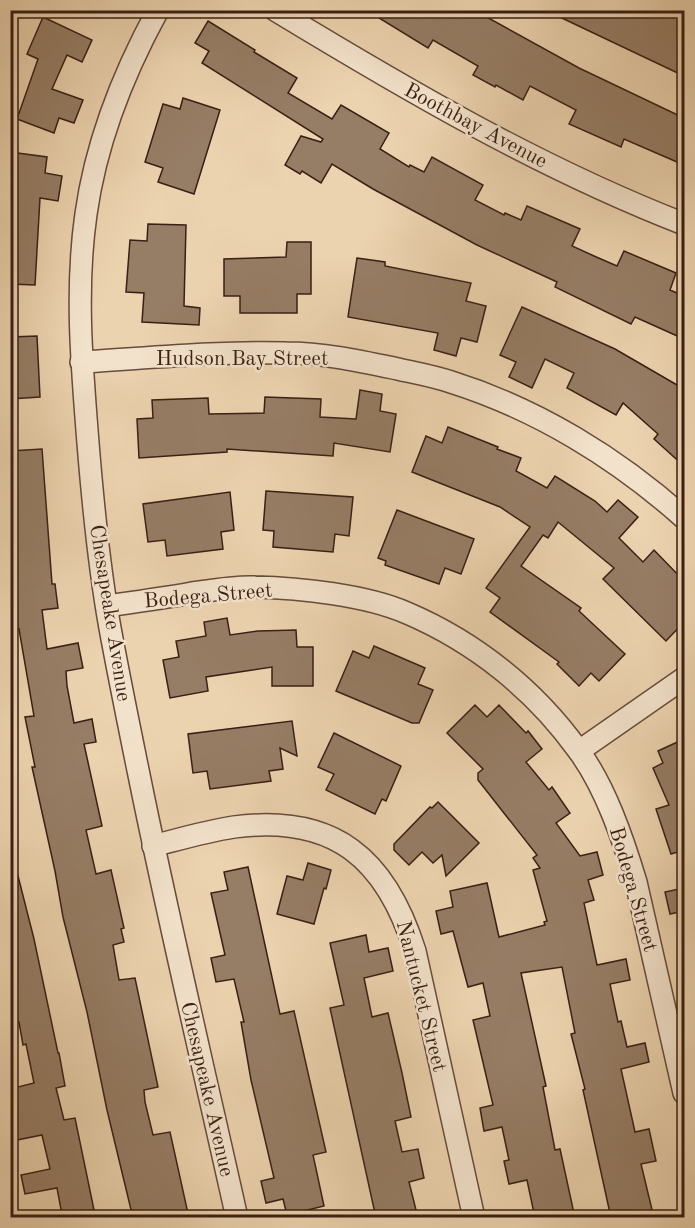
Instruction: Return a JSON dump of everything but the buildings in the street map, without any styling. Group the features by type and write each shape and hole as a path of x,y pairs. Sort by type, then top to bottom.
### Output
{"street":[{"name":"Chesapeake Avenue","path":"158,10 134,54 113,107 95,164 80,262 81,362 92,497 110,626 153,846 237,1218"},
{"name":"Boothbay Avenue","path":"275,10 407,89 499,139 549,165 684,224"},
{"name":"Hudson Bay Street","path":"81,362 287,353 348,358 450,382 520,408 571,434 651,488 684,518"},
{"name":"Bodega Street","path":"107,606 254,587 302,590 351,597 406,612 457,639 498,665 540,702 579,751 599,785 626,849 648,932 684,1092"},
{"path":"579,751 684,678"},
{"name":"Nantucket Street","path":"153,846 233,827 290,826 328,836 345,845 371,867 387,886 396,902 415,951 474,1218"}]}
